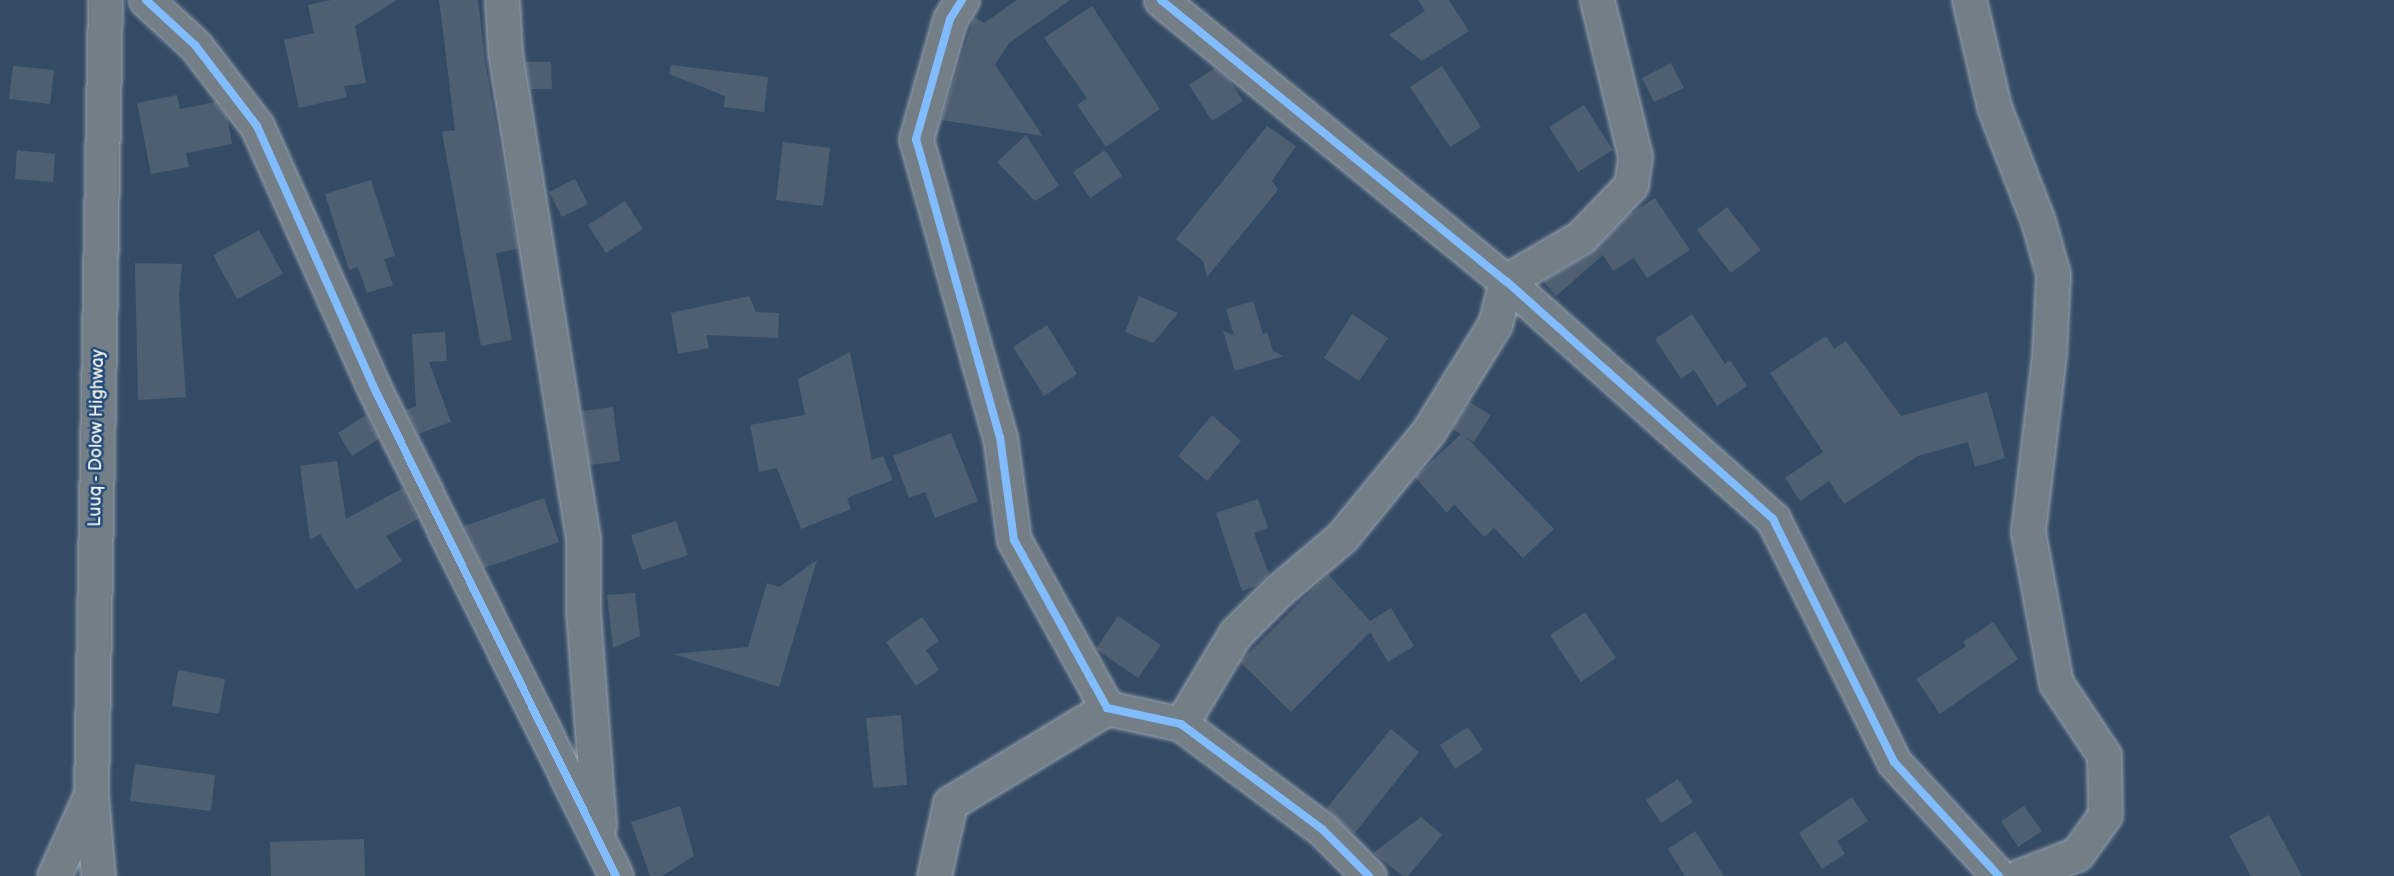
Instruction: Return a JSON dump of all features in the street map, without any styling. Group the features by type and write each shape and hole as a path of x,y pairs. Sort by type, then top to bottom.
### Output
{"street":[{"name":"Luuq - Dolow Highway","path":"98,876 91,794 105,0"},
{"path":"146,0 195,45 257,126 376,392 616,876"},
{"path":"502,0 505,52 583,538 583,612 600,843"},
{"path":"962,0 950,19 916,139 1000,437 1014,540 1107,708"},
{"path":"1161,0 1506,281 1773,519 1894,762 1999,876"},
{"path":"1181,724 1235,634 1278,591 1342,537 1428,432 1495,324 1506,281 1581,237 1630,185 1635,156 1597,0"},
{"path":"1969,0 1994,107 2038,221 2053,274 2049,355 2028,532 2056,684 2104,755 2105,815 2077,854 2020,876"},
{"path":"934,876 950,803 1107,708 1181,724 1323,831 1369,876"},
{"path":"54,876 91,794"}],"building":[{"path":"331,0 397,0 355,26 366,83 344,86 347,97 299,108 284,40 314,33 308,5"},
{"path":"439,0 478,0 485,62 518,249 496,253 512,340 481,346 442,132 455,130"},
{"path":"1017,0 1070,0 1009,43 995,65 1043,136 941,120 974,17 984,23"},
{"path":"1418,0 1449,0 1469,31 1422,61 1389,35 1425,11"},
{"path":"1092,6 1160,109 1106,147 1077,105 1087,98 1044,38"},
{"path":"526,62 551,62 552,89 530,89"},
{"path":"1671,63 1684,88 1654,102 1642,78"},
{"path":"671,65 768,77 764,112 724,107 725,96 669,74"},
{"path":"13,66 54,70 50,104 9,99"},
{"path":"1442,66 1481,127 1450,147 1410,87"},
{"path":"1215,68 1229,79 1243,101 1212,121 1189,85"},
{"path":"177,95 180,109 215,102 227,117 232,144 186,153 189,167 151,174 137,103"},
{"path":"1584,105 1613,150 1578,172 1549,127"},
{"path":"1267,126 1296,146 1272,181 1278,190 1207,277 1203,261 1176,239"},
{"path":"1026,135 1059,186 1035,201 997,162"},
{"path":"783,142 830,148 823,206 776,200"},
{"path":"17,150 55,154 53,182 15,179"},
{"path":"1105,150 1122,176 1090,198 1073,172"},
{"path":"575,179 588,204 562,217 549,192"},
{"path":"371,180 395,256 384,259 393,285 367,293 358,267 349,270 325,194"},
{"path":"1655,198 1690,250 1647,278 1634,258 1613,271 1603,255 1556,296 1543,281 1591,253 1627,216"},
{"path":"625,201 643,229 606,253 588,225"},
{"path":"1727,207 1761,250 1731,273 1697,230"},
{"path":"259,230 283,274 237,299 213,255"},
{"path":"135,263 182,264 179,297 186,397 138,400"},
{"path":"749,296 756,312 779,313 778,338 706,335 709,348 678,354 671,313"},
{"path":"1139,296 1178,313 1153,343 1125,332"},
{"path":"1253,301 1263,334 1267,332 1273,351 1284,356 1235,371 1223,331 1234,335 1226,309"},
{"path":"1352,314 1388,338 1359,381 1324,358"},
{"path":"1692,314 1725,364 1730,360 1747,386 1717,406 1694,370 1681,379 1655,339"},
{"path":"1047,325 1077,374 1044,396 1013,347"},
{"path":"445,332 447,361 429,362 451,422 418,434 406,410 416,406 412,334"},
{"path":"1826,336 1834,349 1846,341 1901,416 1987,392 2005,458 1975,467 1968,442 1918,456 1844,504 1829,481 1800,501 1785,478 1823,452 1770,373"},
{"path":"850,352 872,460 883,456 893,480 847,498 851,509 801,529 777,468 759,472 750,425 805,415 798,379"},
{"path":"1469,402 1491,415 1474,442 1466,437 1554,529 1523,558 1494,528 1484,537 1454,504 1447,513 1415,477 1461,434 1452,429"},
{"path":"613,407 620,461 590,465 582,411"},
{"path":"366,415 379,439 352,456 338,433"},
{"path":"1212,415 1241,441 1207,481 1178,456"},
{"path":"951,433 978,501 935,518 925,492 909,498 893,456"},
{"path":"337,461 346,519 403,488 418,519 386,536 402,561 356,590 320,534 310,540 300,466"},
{"path":"544,498 559,542 484,568 464,526"},
{"path":"1258,499 1268,528 1254,533 1269,574 1256,586 1242,591 1216,513"},
{"path":"676,521 688,555 642,570 631,535"},
{"path":"817,560 779,687 673,654 748,647 767,583 779,587"},
{"path":"1328,574 1370,621 1391,608 1414,646 1388,662 1370,632 1291,712 1240,662"},
{"path":"635,593 640,636 613,648 607,595"},
{"path":"1585,612 1616,658 1581,682 1550,635"},
{"path":"1118,616 1161,645 1138,678 1096,649"},
{"path":"922,617 939,641 926,650 939,670 916,686 886,642"},
{"path":"1993,622 2018,659 1940,714 1916,679 1966,646 1963,642"},
{"path":"178,670 225,679 219,714 172,706"},
{"path":"901,715 907,785 873,788 866,718"},
{"path":"1468,727 1483,750 1455,769 1440,745"},
{"path":"1391,729 1419,752 1354,834 1326,809"},
{"path":"135,764 215,775 211,811 130,801"},
{"path":"1678,779 1693,802 1661,823 1646,800"},
{"path":"1852,797 1868,821 1837,841 1845,854 1822,869 1799,833"},
{"path":"680,806 694,856 662,876 650,876 631,822"},
{"path":"2024,806 2042,831 2018,847 2001,821"},
{"path":"2269,815 2302,876 2251,876 2229,836"},
{"path":"1421,817 1442,835 1408,876 1403,876 1373,853"},
{"path":"1695,831 1724,876 1685,876 1668,849"},
{"path":"364,839 365,876 271,876 270,842"}],"cycle path":[{"path":"146,0 195,45 257,126 376,392 616,876"},
{"path":"962,0 950,19 916,139 1000,437 1014,540 1107,708 1181,724 1323,830 1369,876"},
{"path":"1161,0 1506,281 1773,519 1894,762 1999,876"}]}
